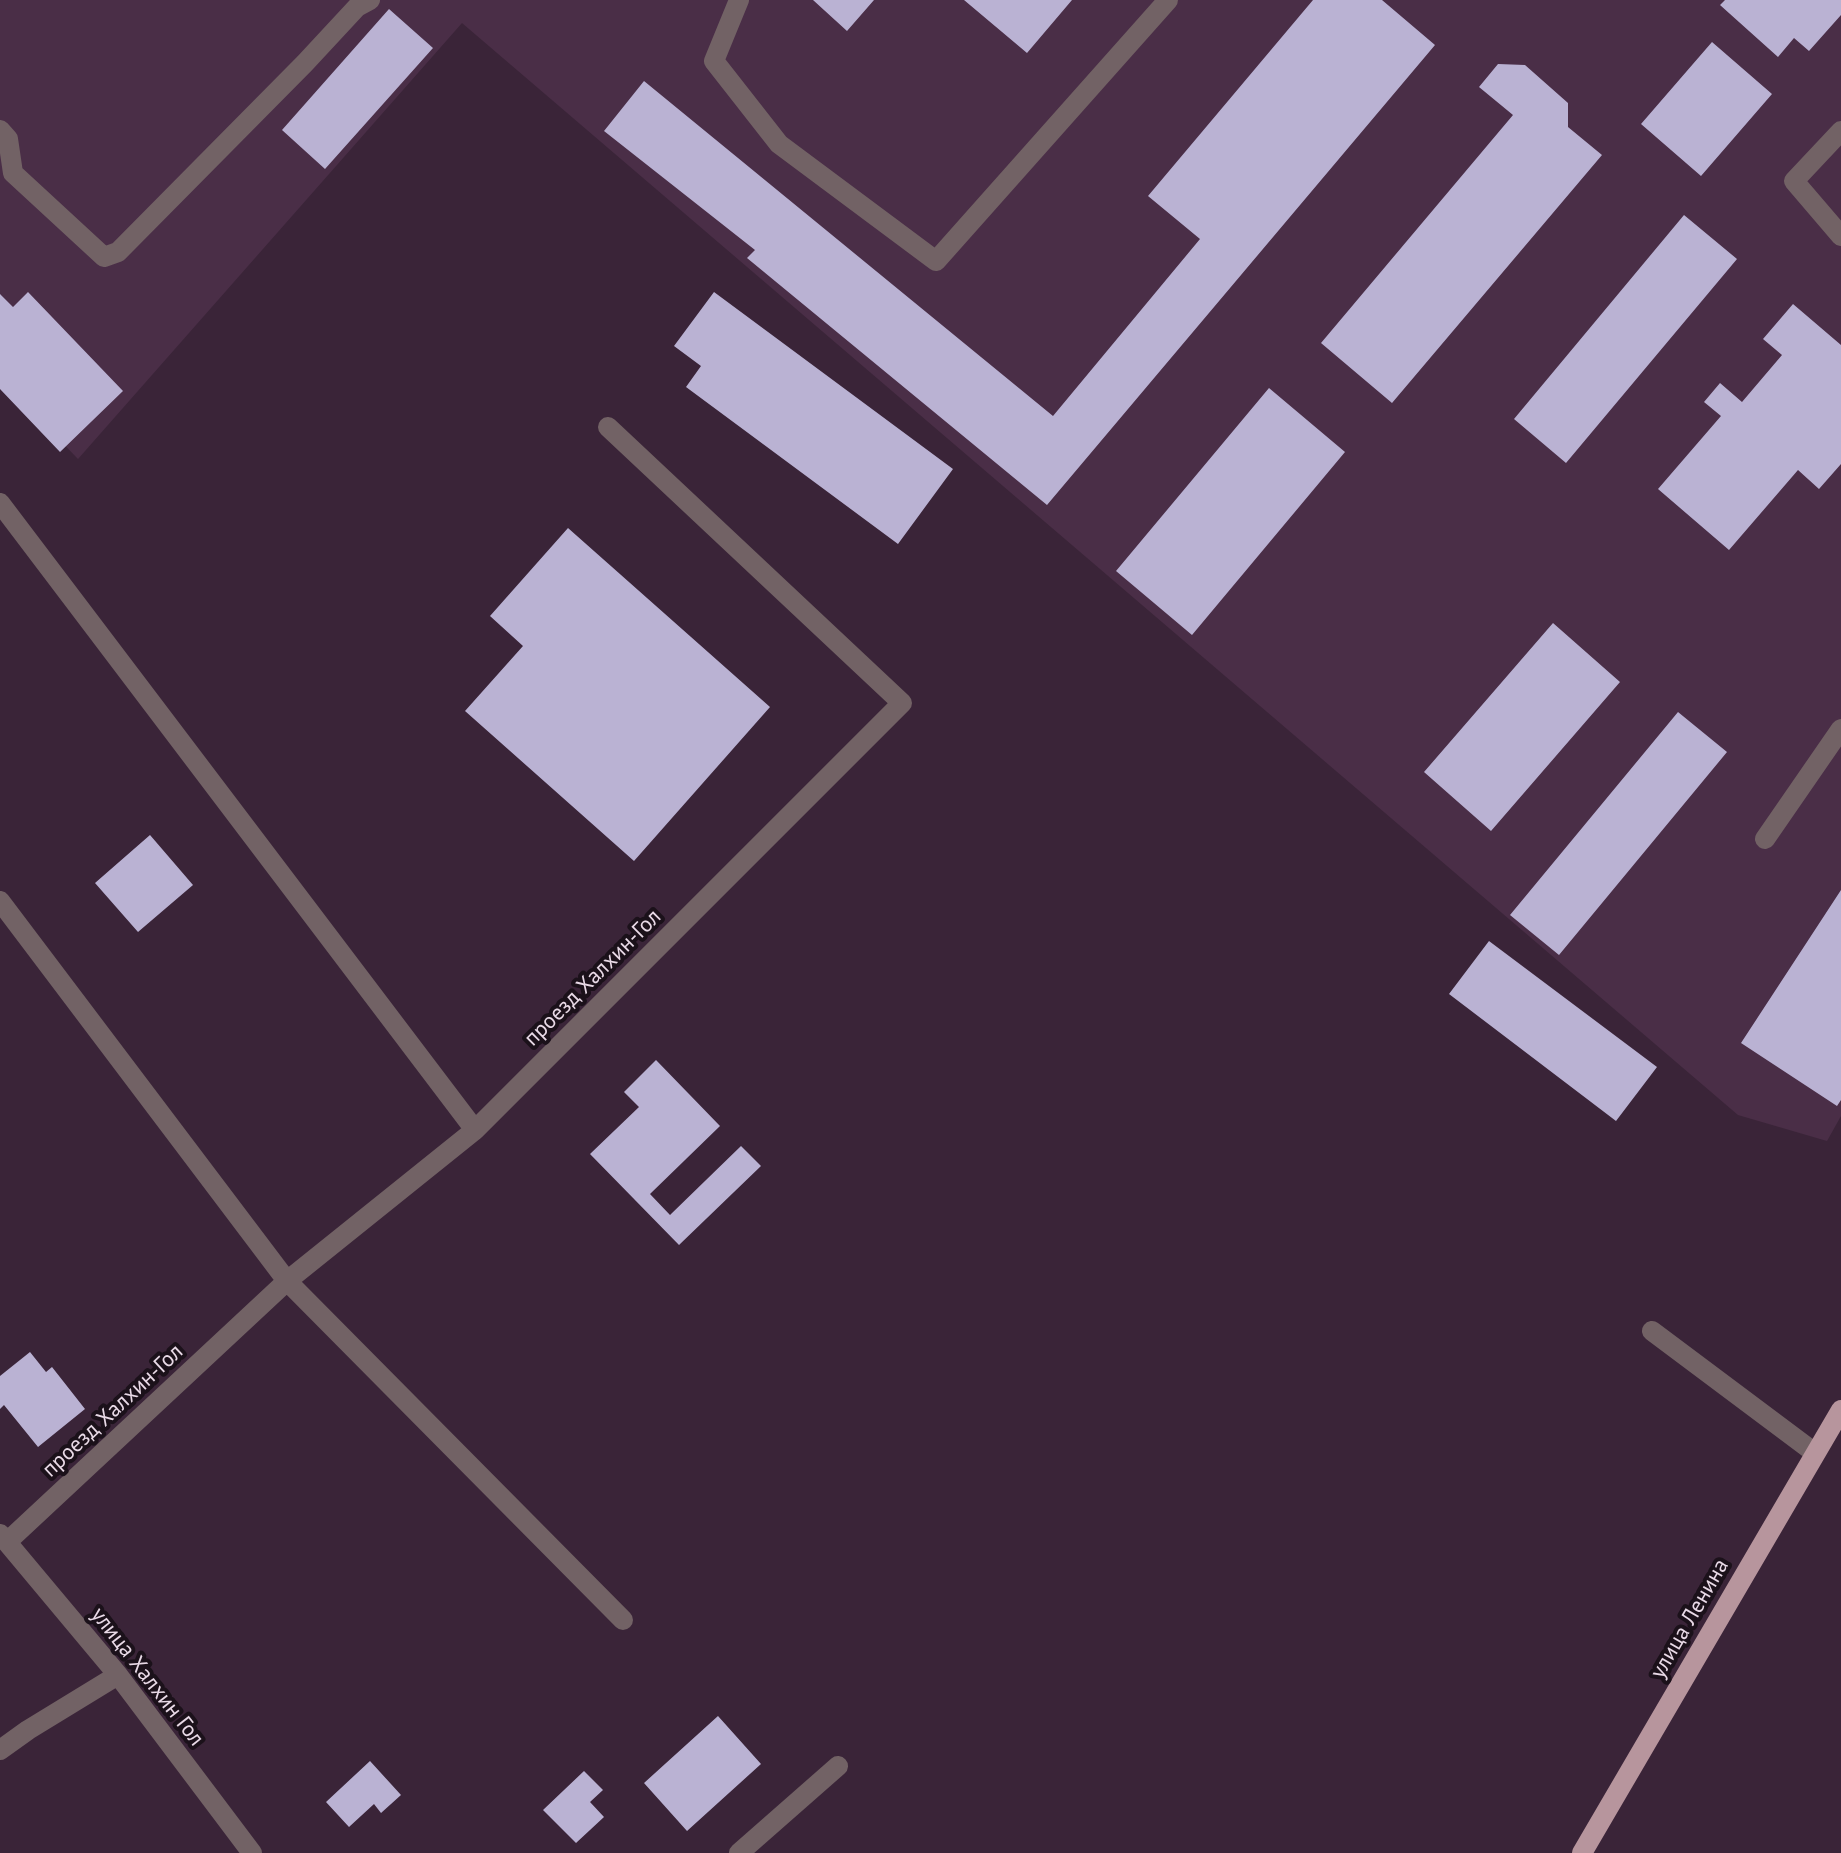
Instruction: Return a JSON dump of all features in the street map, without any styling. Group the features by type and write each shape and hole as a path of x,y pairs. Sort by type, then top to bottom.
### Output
{"main road":[{"name":"улица Ленина","path":"1582,1853 1841,1410"}],"street":[{"path":"0,130 8,139 13,173 104,257 118,252 357,7 370,0"},
{"path":"739,0 714,61 779,144 936,261 1168,0"},
{"path":"1841,131 1794,181 1841,236"},
{"name":"проезд Халхин-Гол","path":"4,1538 287,1281 475,1130 902,703 608,427"},
{"path":"0,503 475,1130"},
{"path":"1765,839 1841,729"},
{"path":"0,901 287,1281 623,1620"},
{"path":"1652,1331 1815,1453"},
{"name":"улица Халхин Гол","path":"4,1538 118,1675 252,1853"},
{"path":"0,1750 118,1675"},
{"path":"739,1853 838,1766"}],"shaded area":[{"path":"0,0 1828,0 1841,13 1841,1116 1827,1141 1738,1115 462,23 78,459 0,378"}],"building":[{"path":"813,0 874,0 847,31"},
{"path":"964,0 1072,0 1027,53"},
{"path":"1313,0 1382,0 1435,45 1047,505 747,258 755,250 604,131 644,81 1053,416 1200,239 1148,196"},
{"path":"1725,0 1841,0 1841,15 1809,51 1794,38 1778,57 1720,5"},
{"path":"389,9 433,48 325,169 282,130"},
{"path":"1712,42 1772,94 1701,176 1641,124"},
{"path":"1498,64 1525,65 1568,103 1568,127 1602,155 1392,403 1321,343 1513,115 1479,87"},
{"path":"1684,215 1737,259 1566,463 1514,419"},
{"path":"28,292 123,391 60,452 0,389 0,294 13,307"},
{"path":"714,292 953,469 898,544 686,387 701,366 674,346"},
{"path":"1793,304 1841,345 1841,464 1819,489 1798,470 1729,550 1658,489 1721,416 1704,402 1720,383 1742,402 1782,355 1763,339"},
{"path":"1269,388 1345,452 1192,635 1116,571"},
{"path":"568,528 770,707 634,861 465,711 523,646 490,616"},
{"path":"1553,623 1620,682 1491,831 1424,772"},
{"path":"1678,712 1727,752 1559,955 1510,915"},
{"path":"150,835 193,885 138,932 95,883"},
{"path":"1841,890 1841,1100 1837,1106 1741,1043"},
{"path":"1489,941 1657,1067 1616,1121 1449,994"},
{"path":"656,1060 720,1126 650,1194 670,1215 741,1146 761,1166 679,1245 590,1154 639,1107 624,1092"},
{"path":"30,1352 46,1372 52,1367 85,1409 38,1447 4,1405 0,1409 0,1376"},
{"path":"718,1716 761,1764 687,1831 644,1783"},
{"path":"370,1761 401,1795 381,1813 374,1804 349,1827 326,1802"},
{"path":"584,1771 603,1790 590,1802 604,1817 576,1843 543,1810"}]}
